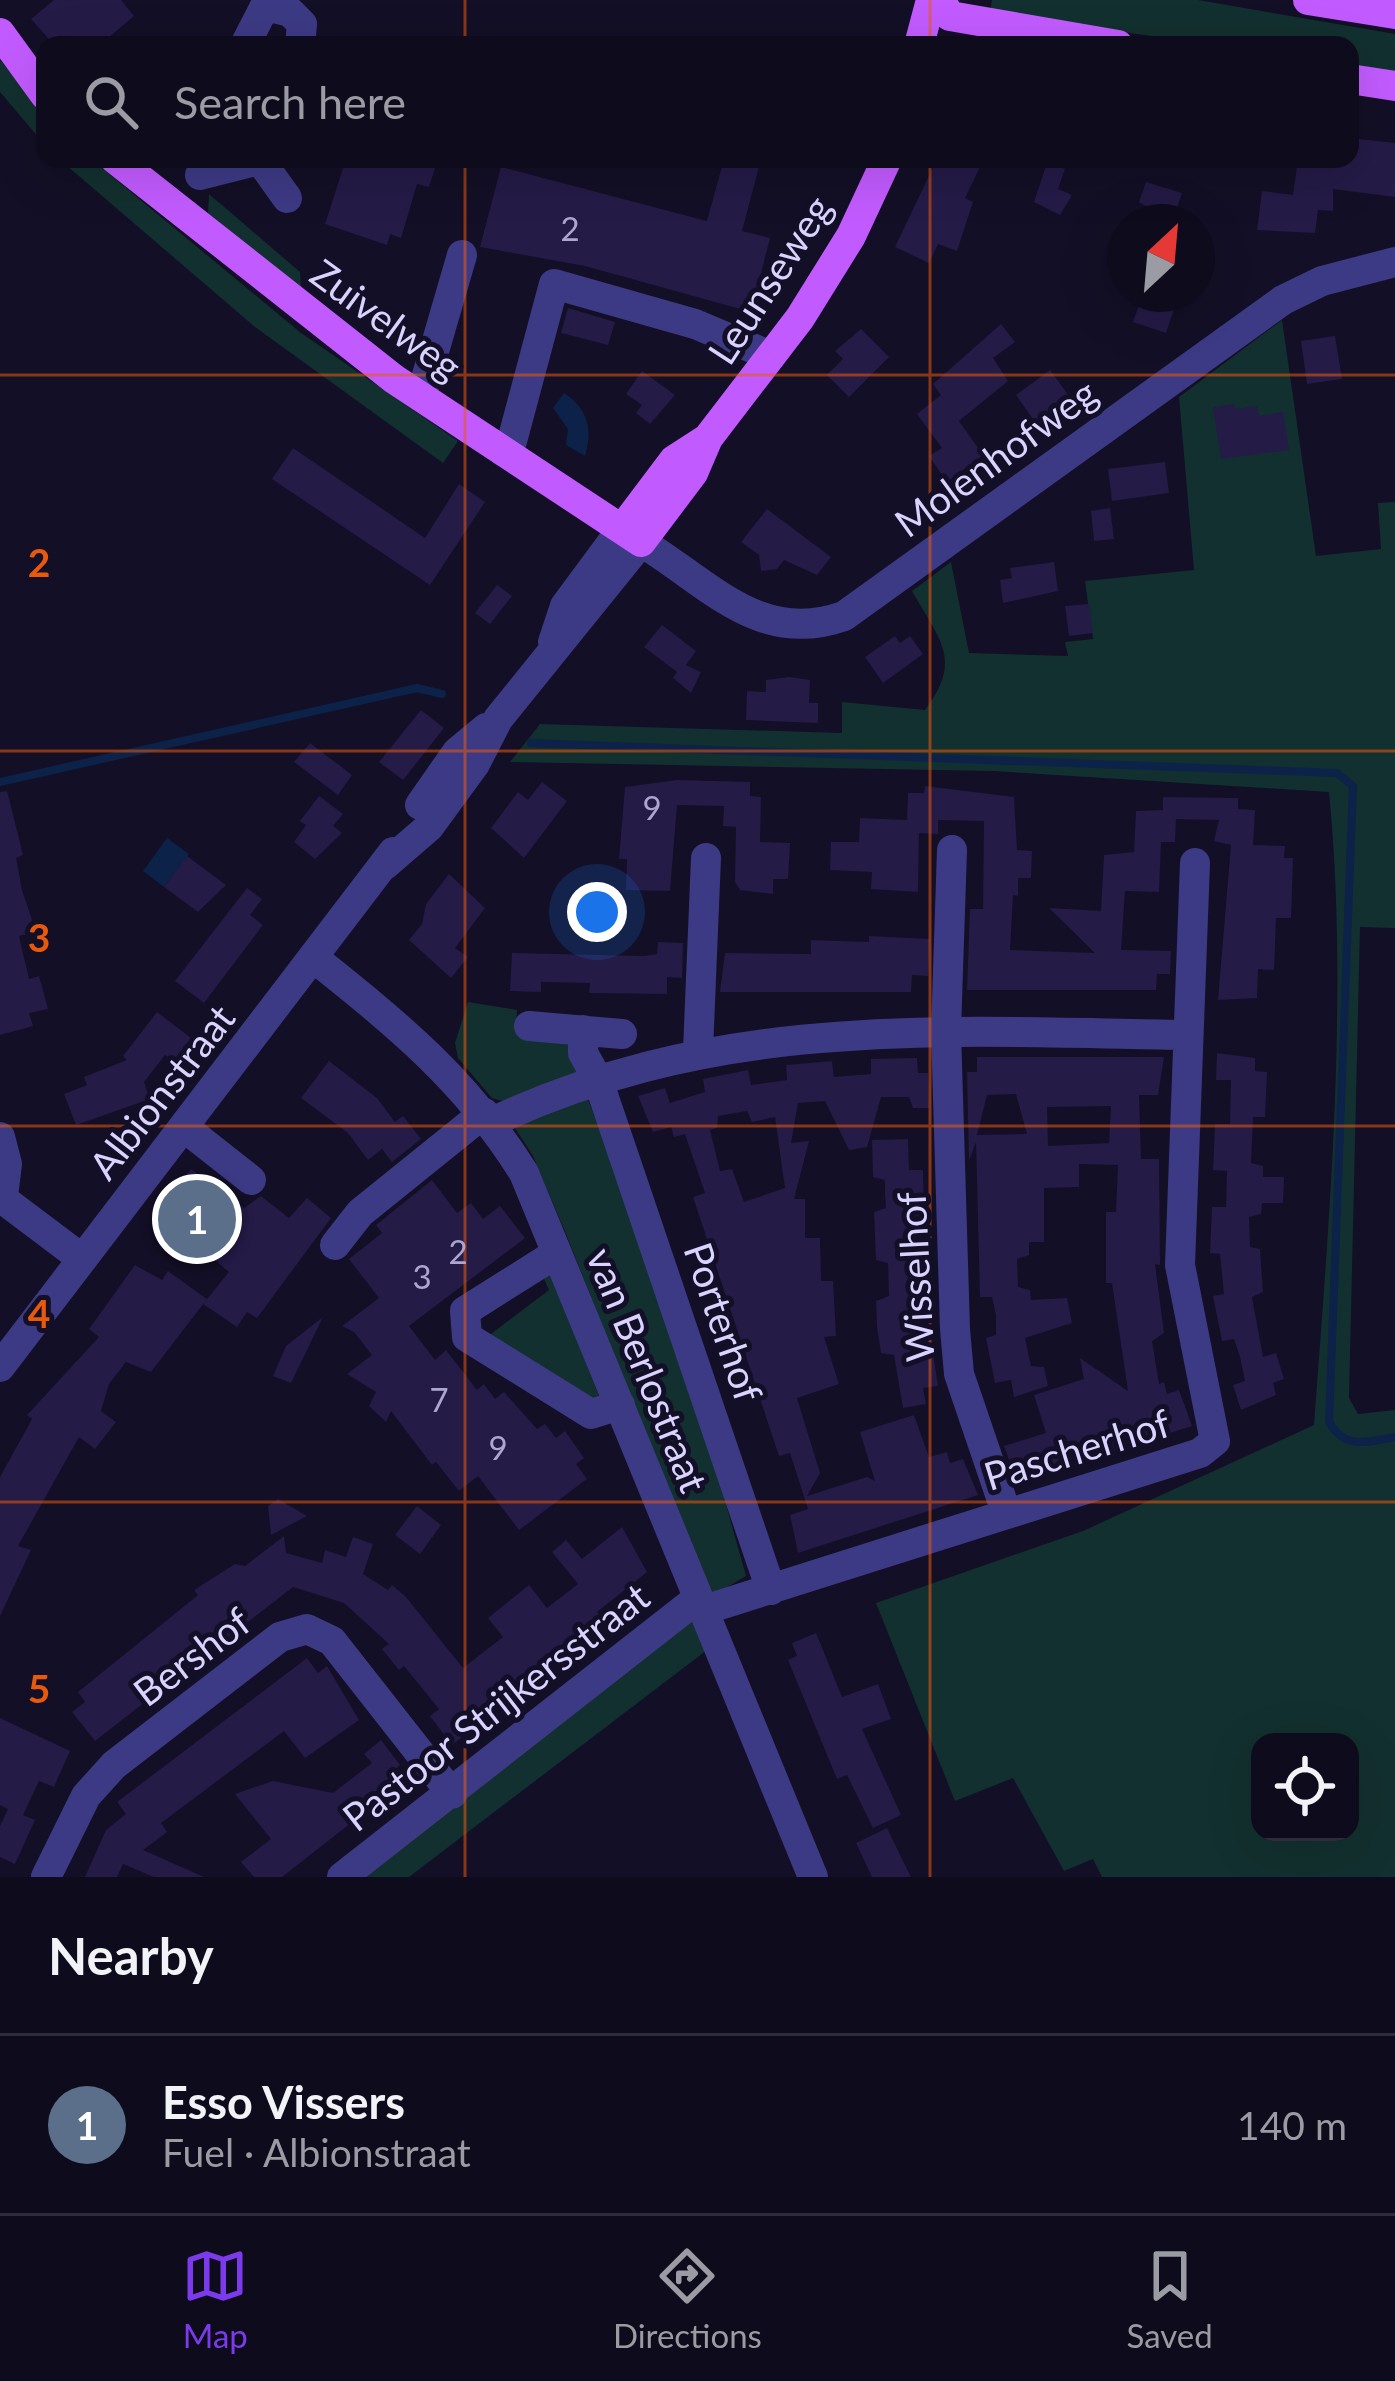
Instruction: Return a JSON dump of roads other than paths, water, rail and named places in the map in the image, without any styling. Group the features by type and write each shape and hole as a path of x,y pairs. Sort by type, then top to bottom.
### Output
{"main road":[{"path":"1308,0 1395,14"},
{"path":"943,12 1070,36"},
{"path":"0,33 36,83"},
{"path":"1359,80 1395,86"},
{"name":"Zuivelweg","path":"126,168 421,396 631,535"},
{"name":"Leunseweg","path":"631,535 693,473 708,438 771,356 851,236 883,168"}],"street":[{"path":"250,36 265,6 290,12 302,24 301,36"},
{"path":"185,217 202,168"},
{"path":"267,168 287,198"},
{"path":"421,396 462,255"},
{"name":"Molenhofweg","path":"631,535 761,620 801,628 844,616 1283,300 1322,281 1395,262"},
{"path":"503,451 512,441 554,284 695,324 771,356"},
{"name":"Albionstraat","path":"0,1367 185,1128 311,947 385,865 457,752 498,719 551,648 583,618 631,535"},
{"path":"946,1031 952,850"},
{"path":"698,1051 706,858"},
{"name":"Pascherhof","path":"701,1605 771,1589 1200,1453 1215,1441 1180,1265 1195,863"},
{"name":"van Berlostraat","path":"311,947 437,1058 488,1117 524,1173 813,1877"},
{"path":"529,1026 622,1034"},
{"path":"583,1030 583,1053 598,1080"},
{"path":"334,1245 360,1213 488,1117 698,1051 790,1037 946,1031 1188,1034"},
{"name":"Wisselhof","path":"946,1031 959,1374 1006,1512"},
{"name":"Porterhof","path":"598,1080 749,1480 771,1589"},
{"path":"185,1128 251,1180"},
{"path":"0,1137 7,1163 2,1196 81,1258"},
{"path":"557,1253 465,1310 467,1337 591,1414 620,1405"},
{"name":"Pastoor Strijkersstraat","path":"343,1877 701,1605"},
{"name":"Bershof","path":"46,1877 86,1796 114,1765 280,1637 307,1629 332,1641 452,1794"}],"water":[{"path":"564,393 586,420 585,456 566,445 568,429 553,408"},
{"path":"167,838 189,854 164,887 143,871"}],"waterway":[{"path":"0,782 417,688 442,694"},
{"path":"531,743 1337,773 1353,786 1329,1421 1349,1440 1395,1437"}],"place":[{"name":"Esso Vissers","path":"197,1219"}]}
